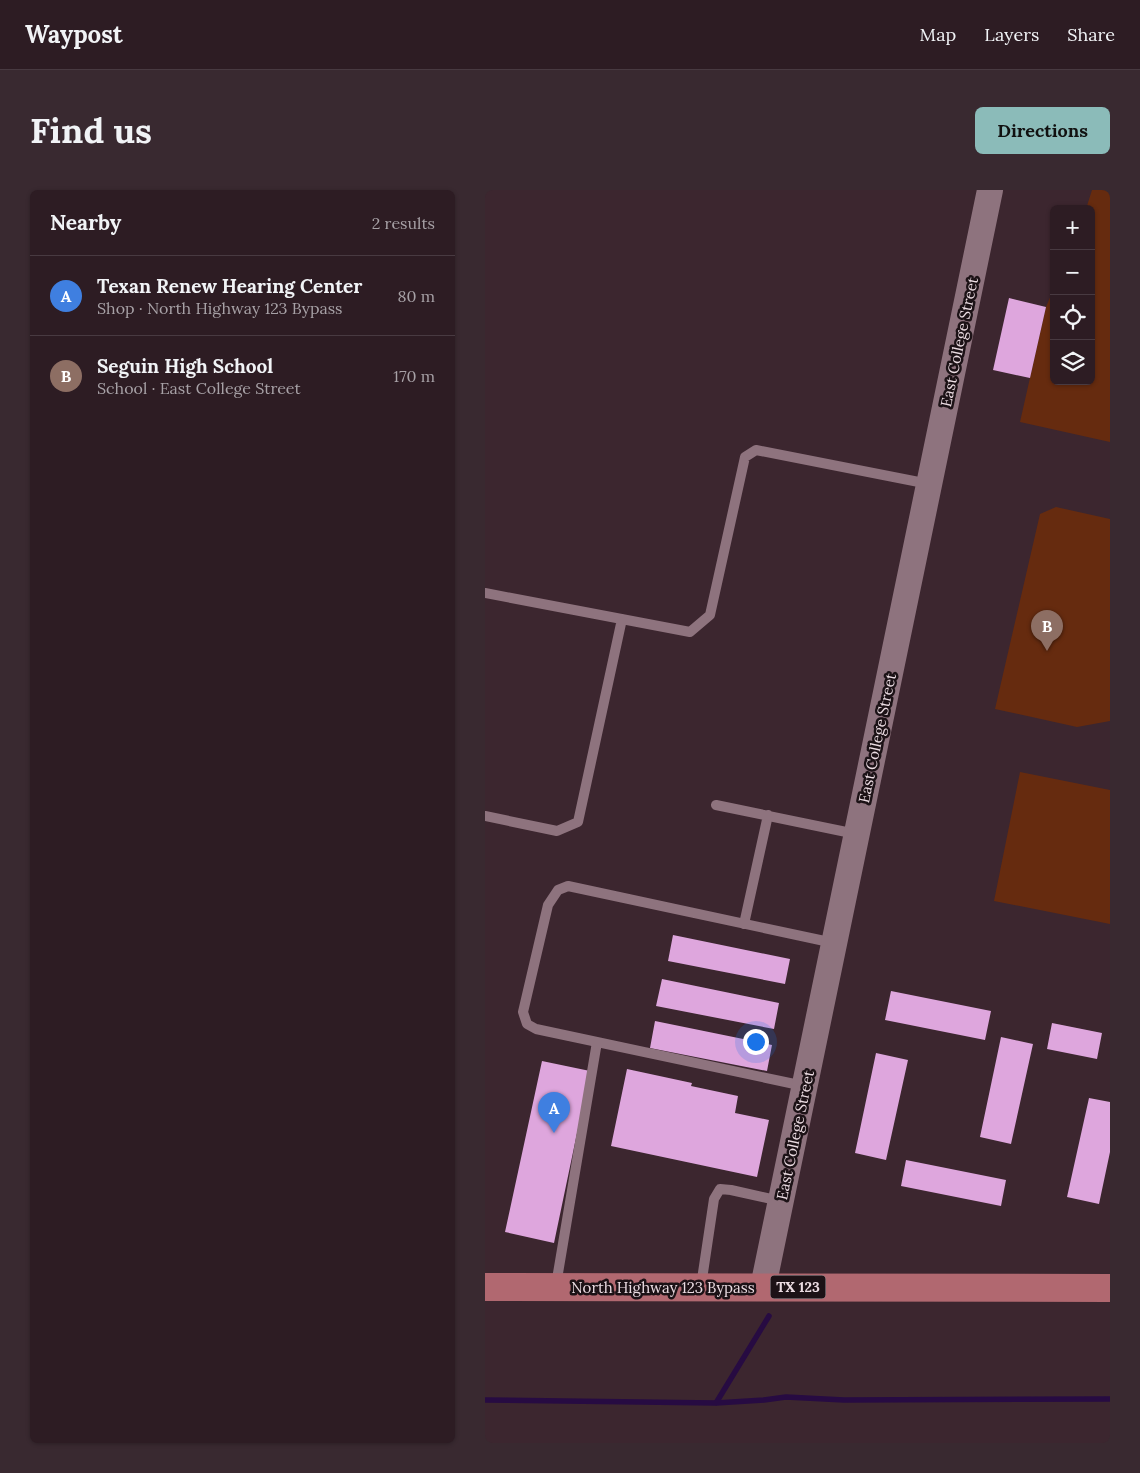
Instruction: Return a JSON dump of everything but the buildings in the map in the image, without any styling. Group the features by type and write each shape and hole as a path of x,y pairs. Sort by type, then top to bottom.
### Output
{"main road":[{"name":"North Highway 123 Bypass","path":"485,1287 1110,1288"}],"street":[{"name":"East College Street","path":"763,1287 991,190"}],"lane":[{"path":"485,593 690,632 711,615 745,457 757,450 930,484"},
{"path":"485,816 557,831 578,822 622,619"},
{"path":"716,805 857,834"},
{"path":"743,924 768,815"},
{"path":"805,1086 536,1029 527,1024 523,1012 548,905 558,890 568,886 835,944"},
{"path":"556,1287 597,1042"},
{"path":"701,1287 713,1199 720,1189 781,1201"}],"shaded area":[{"path":"1092,190 1110,190 1110,442 1020,422 1046,307 1050,298 1050,385 1095,385 1095,205 1087,205"},
{"path":"1056,507 1110,519 1110,721 1077,727 995,709 1040,514"},
{"path":"1020,772 1110,790 1110,924 994,901"}],"waterway":[{"path":"716,1403 769,1316"},
{"path":"485,1400 716,1403 786,1397 844,1400 1110,1399"}],"place":[{"name":"Seguin High School","path":"1047,651"},
{"name":"Texan Renew Hearing Center","path":"554,1133"}]}
